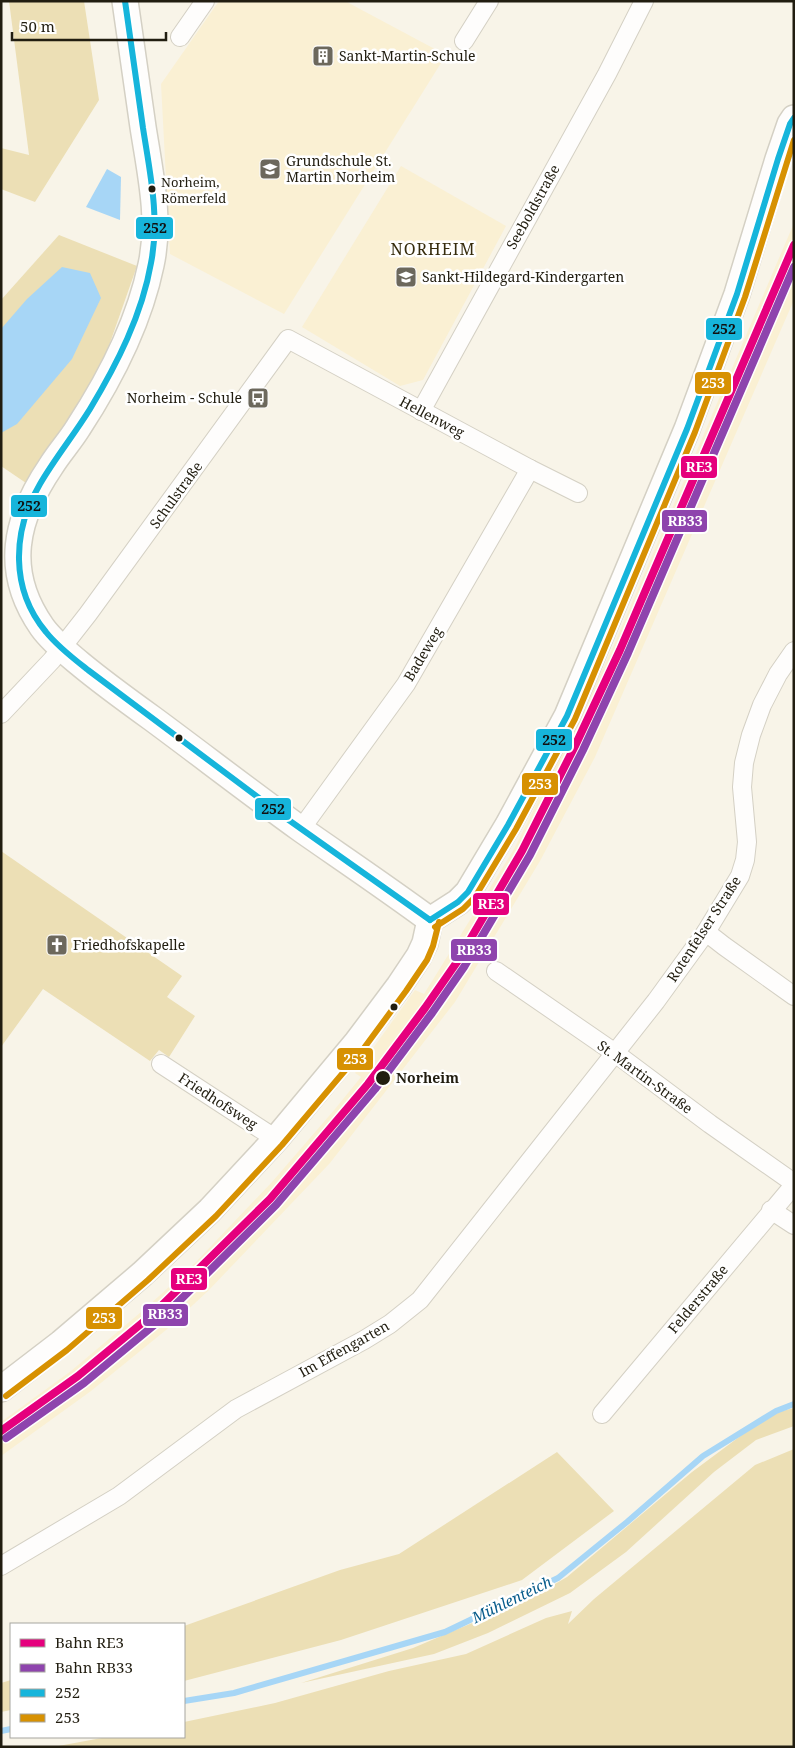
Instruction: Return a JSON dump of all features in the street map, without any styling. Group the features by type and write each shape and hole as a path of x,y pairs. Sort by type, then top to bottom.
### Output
{"main road":[{"path":"125,1 153,189 155,214 152,264 131,329 118,358 78,429 51,464 25,511 20,526 18,550 20,574 25,595 44,630 95,676 301,828 430,920"},
{"path":"1,1389 61,1343 142,1274 210,1210 276,1139 357,1042 420,956 430,920 458,902 468,892 508,825 568,716 687,429 736,294 778,160 790,124 794,118"}],"street":[{"path":"180,37 205,1"},
{"path":"464,41 488,1"},
{"name":"Seeboldstraße","path":"421,411 644,1"},
{"name":"Schulstraße","path":"1,714 62,648 94,607 288,339"},
{"name":"Hellenweg","path":"288,339 578,493"},
{"name":"Badeweg","path":"301,828 406,684 530,469"},
{"name":"Rotenfelser Straße","path":"615,1053 656,1001 706,932 740,876 745,860 747,842 742,787 744,763 750,735 762,705 778,674 794,651"},
{"path":"706,932 794,996"},
{"name":"St. Martin-Straße","path":"496,971 615,1053 794,1184"},
{"name":"Im Effengarten","path":"1,1566 119,1496 236,1409 364,1340 406,1313 430,1288 615,1053"},
{"name":"Friedhofsweg","path":"161,1064 276,1139"},
{"name":"Felderstraße","path":"602,1414 794,1184"},
{"path":"772,1210 794,1225"}],"shaded area":[{"path":"9,1 84,1 99,100 35,202 1,189 1,148 29,155"},
{"name":"Grundschule St. Martin Norheim","path":"219,1 345,1 446,55 284,314 170,254 161,84"},
{"name":"Sankt-Hildegard-Kindergarten","path":"401,166 506,226 423,380 400,386 302,327"},
{"path":"794,223 794,301 595,757 540,861 455,1002 330,1163 208,1291 166,1330 91,1391 1,1456 1,1422 71,1371 147,1307 194,1264 272,1182 361,1077 355,1073 415,990 424,994 514,849 568,741 613,647"},
{"path":"59,235 137,266 98,377 26,483 1,466 1,300"},
{"path":"1,851 182,976 167,997 195,1016 169,1057 159,1050 150,1061 43,989 1,1047"},
{"path":"794,1408 794,1426 756,1440 714,1472 626,1552 570,1593 488,1633 434,1654 301,1683 413,1648 531,1598 567,1577 692,1472 770,1414"},
{"path":"794,1449 794,1747 53,1747 102,1738 185,1738 185,1722 275,1703 389,1671 466,1654 546,1618 572,1611 568,1624 594,1599 755,1465"},
{"path":"557,1452 614,1511 522,1580 341,1640 185,1681 185,1626 340,1570 399,1554"},
{"path":"10,1680 10,1710 1,1712 1,1683"}],"water":[{"path":"107,169 121,177 120,220 86,207"},
{"path":"62,267 90,273 101,298 72,359 17,424 1,433 1,329 27,299"}],"waterway":[{"name":"Mühlenteich","path":"185,1701 234,1693 445,1632 558,1578 627,1522 703,1456 776,1411 794,1404"},
{"name":"Mühlenteich","path":"1,1731 10,1729"}],"rail line":[{"name":"RE3","path":"1,1431 78,1376 153,1314 270,1199 368,1084 457,962 522,851 575,746 620,650 794,245"},
{"name":"RB33","path":"6,1438 84,1383 159,1321 276,1205 375,1089 464,967 530,855 583,750 628,653 794,267"}],"transit line":[{"name":"252","path":"125,1 151,179 155,229 154,246 147,282 135,320 119,357 90,409 40,484 24,521 20,540 19,560 21,579 26,597 34,615 46,632 77,662 283,816 430,920"},
{"name":"252","path":"430,920 458,902 468,892 508,825 567,716 687,429 737,294 778,159 790,124 794,118"},
{"name":"253","path":"435,927 463,909 475,897 516,829 575,719 695,432 745,297 794,140"},
{"name":"253","path":"6,1396 67,1350 148,1280 216,1216 282,1145 364,1048 406,991 427,960 433,946 439,922"}],"place":[{"name":"Sankt-Martin-Schule","path":"323,56"},
{"name":"Grundschule St. Martin Norheim","path":"270,169"},
{"name":"Norheim, Römerfeld","path":"152,189"},
{"name":"Sankt-Hildegard-Kindergarten","path":"406,277"},
{"name":"Norheim - Schule","path":"258,398"},
{"name":"Friedhofskapelle","path":"57,945"},
{"name":"Norheim","path":"383,1078"}],"district":[{"name":"NORHEIM","path":"433,249"}]}
